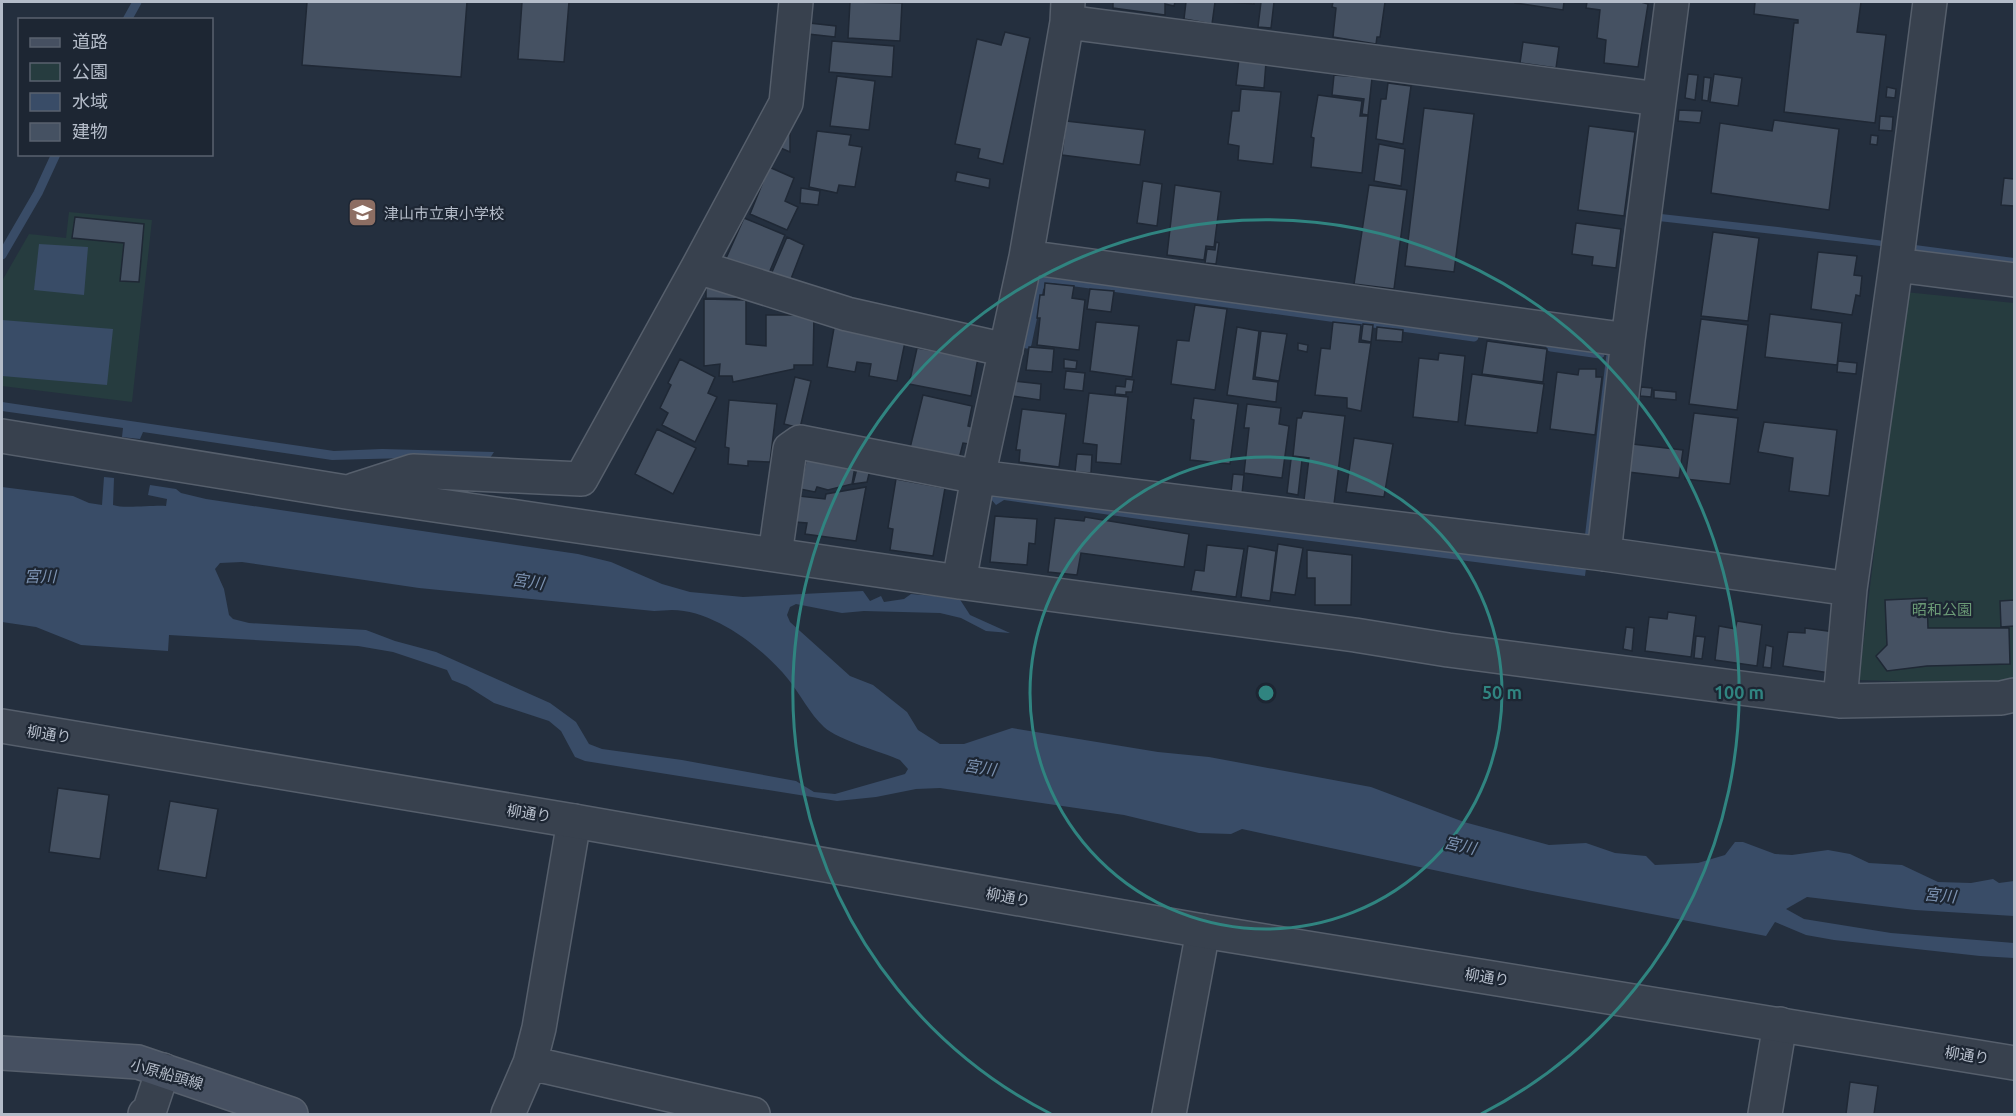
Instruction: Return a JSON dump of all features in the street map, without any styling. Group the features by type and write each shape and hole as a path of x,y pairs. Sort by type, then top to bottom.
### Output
{"main road":[{"name":"小原船頭線","path":"2,1053 138,1062 291,1114"}],"street":[{"path":"346,492 413,471 581,478 786,103 796,2"},
{"path":"1604,554 1628,340 1672,2"},
{"path":"1840,701 1850,589 1896,265 1930,2"},
{"path":"959,582 978,477 1026,257 1067,12 1659,99"},
{"path":"1026,257 1628,340"},
{"path":"1896,265 2014,280"},
{"path":"698,267 847,314 1006,350"},
{"path":"2,436 346,492 959,582 1354,635 1460,652 1840,701 2001,698 2014,694"},
{"path":"775,555 790,449 800,442 978,477 1604,554 1850,589"},
{"name":"柳通り","path":"2,726 574,821 1203,932 2014,1063"},
{"path":"508,1114 530,1063 539,1028 574,821"},
{"path":"1168,1114 1203,932"},
{"path":"1765,1114 1780,1024"},
{"path":"530,1063 714,1110 753,1114"},
{"path":"145,1114 148,1112 163,1070"}],"green space":[{"path":"69,212 152,220 132,402 2,386 2,281 29,234 66,238"},
{"name":"昭和公園","path":"1905,292 2014,303 2014,678 1989,684 1859,680"}],"water":[{"path":"1627,208 1633,208 1634,211 2014,258 2014,266 1919,254 1916,250 1632,218 1585,576 1004,500 996,505 990,498 1001,492 1581,569 1606,358 1616,301"},
{"path":"39,244 88,247 84,295 34,290"},
{"path":"2,320 113,329 107,385 2,376"},
{"path":"2,402 334,451 382,449 494,452 488,461 406,458 332,460 143,432 140,439 122,437 123,428 2,411"},
{"name":"宮川","path":"104,477 114,478 113,505 118,506 166,506 167,499 148,495 150,485 176,489 181,493 206,499 578,554 611,562 662,584 690,592 743,597 863,591 870,601 881,596 884,602 904,599 911,594 959,598 970,615 1010,633 986,631 961,618 940,613 864,611 842,613 796,604 790,607 787,615 790,622 850,676 873,685 907,712 918,730 940,744 964,744 1012,728 1158,752 1209,757 1371,787 1464,822 1549,845 1586,843 1615,853 1646,856 1655,865 1698,863 1725,855 1735,842 1743,842 1775,854 1792,855 1828,850 1850,854 1869,863 1902,865 1938,882 1971,883 1993,879 1999,883 2014,881 2014,916 1915,910 1807,897 1786,909 1804,919 1891,933 2014,943 2014,958 1834,940 1806,935 1775,922 1766,936 1532,891 1242,829 1231,834 1199,833 1124,815 940,788 916,789 876,797 837,801 585,761 575,757 561,731 549,721 494,703 467,686 452,680 447,670 393,652 358,646 169,635 168,651 81,645 36,627 2,622 2,487 73,496 89,503 102,505","holes":["242,562 419,588 654,611 672,610 704,616 736,633 778,667 824,727 849,741 900,760 908,769 905,774 835,794 814,792 796,781 682,760 602,749 589,744 576,722 550,703 436,652 366,630 249,623 233,619 229,615 224,589 215,569 220,563"]}],"building":[{"path":"307,2 467,2 461,77 302,65"},
{"path":"522,2 569,2 564,62 518,59"},
{"path":"850,2 902,3 900,41 848,38"},
{"path":"1113,2 1175,2 1174,6 1165,4 1165,15 1113,8"},
{"path":"1186,2 1215,2 1212,24 1184,19"},
{"path":"1229,2 1254,2 1254,4"},
{"path":"1261,2 1274,2 1271,28 1258,27"},
{"path":"1333,2 1385,2 1380,37 1377,37 1376,44 1333,37 1336,8 1332,7"},
{"path":"1515,2 1564,2 1563,10"},
{"path":"1587,2 1648,4 1638,67 1604,63 1606,40 1597,38 1600,10 1586,8"},
{"path":"1755,2 1861,2 1857,32 1886,35 1875,123 1784,112 1794,23 1798,23 1798,20 1754,14"},
{"path":"809,23 836,26 835,37 808,34"},
{"path":"1005,32 1030,38 1003,164 978,158 980,149 955,144 977,39 1001,45"},
{"path":"832,41 894,46 892,77 829,72"},
{"path":"1523,42 1559,47 1556,68 1520,63"},
{"path":"1239,59 1266,62 1264,88 1236,85"},
{"path":"1688,74 1698,75 1695,100 1685,98"},
{"path":"1714,74 1742,78 1738,106 1710,102"},
{"path":"1334,75 1372,78 1368,115 1362,114 1364,99 1332,95"},
{"path":"837,76 875,81 869,130 830,126"},
{"path":"1704,77 1711,78 1708,101 1702,100"},
{"path":"1388,83 1411,86 1403,144 1376,139 1381,99 1386,99"},
{"path":"1887,87 1896,89 1895,98 1886,97"},
{"path":"1241,89 1281,92 1273,164 1238,160 1239,146 1228,144 1232,111 1239,111"},
{"path":"1318,95 1362,101 1360,116 1368,116 1362,173 1311,167 1314,138 1311,137"},
{"path":"1424,108 1474,114 1454,272 1405,266"},
{"path":"1679,110 1702,111 1700,123 1678,121"},
{"path":"1880,116 1893,117 1892,131 1879,130"},
{"path":"1774,120 1839,129 1829,210 1711,193 1720,123 1772,131"},
{"path":"1066,121 1145,130 1140,165 1062,155"},
{"path":"1589,126 1635,132 1624,216 1578,210"},
{"path":"784,131 790,133 790,152 776,146"},
{"path":"817,131 851,135 849,145 862,147 855,187 839,185 837,193 809,187"},
{"path":"1871,135 1878,136 1877,145 1870,144"},
{"path":"1379,144 1405,149 1401,186 1374,181"},
{"path":"769,167 794,178 785,201 798,207 787,230 750,214"},
{"path":"957,172 990,179 989,188 955,181"},
{"path":"2004,178 2014,179 2014,206 2001,205"},
{"path":"1143,181 1162,184 1157,226 1137,223"},
{"path":"1175,185 1221,192 1214,247 1206,246 1204,260 1167,255"},
{"path":"1369,185 1407,190 1394,289 1354,284"},
{"path":"801,188 820,191 818,205 800,203"},
{"path":"75,217 144,224 139,282 120,281 124,243 72,238"},
{"path":"744,218 785,235 767,278 723,265"},
{"path":"1576,223 1621,229 1616,268 1592,265 1593,257 1572,254"},
{"path":"1713,232 1759,238 1748,321 1701,316"},
{"path":"787,237 804,245 789,284 769,279"},
{"path":"1216,242 1219,243 1216,264 1205,263 1207,249 1215,250"},
{"path":"1818,252 1857,256 1854,275 1862,276 1860,296 1856,295 1852,315 1811,309"},
{"path":"1045,283 1074,286 1072,298 1085,300 1079,350 1037,345 1040,318 1037,318 1040,295 1044,295"},
{"path":"706,287 745,297 744,299 706,298"},
{"path":"1090,289 1114,291 1111,312 1087,309"},
{"path":"704,299 746,300 746,344 766,346 766,315 814,315 813,365 794,365 794,369 733,382 732,376 719,376 720,364 704,366"},
{"path":"1195,305 1227,309 1215,390 1171,384 1177,340 1189,341"},
{"path":"1770,314 1842,323 1837,365 1765,357"},
{"path":"1701,319 1748,325 1737,410 1689,404"},
{"path":"1096,322 1139,326 1132,377 1090,371"},
{"path":"1333,322 1361,325 1359,342 1371,343 1361,411 1347,408 1347,398 1315,395 1321,348 1330,349"},
{"path":"1363,324 1373,325 1371,342 1361,340"},
{"path":"1237,327 1259,331 1253,379 1278,382 1276,402 1227,395"},
{"path":"1377,327 1403,330 1402,342 1376,340"},
{"path":"834,328 905,342 897,381 869,376 871,364 857,362 855,372 827,367"},
{"path":"1261,331 1287,334 1279,381 1255,377"},
{"path":"1487,341 1547,349 1543,382 1482,374"},
{"path":"1298,343 1308,345 1307,352 1298,350"},
{"path":"1029,347 1054,349 1052,372 1026,370"},
{"path":"917,348 978,358 971,396 909,384"},
{"path":"1439,353 1465,356 1458,422 1413,417 1419,358 1438,360"},
{"path":"680,359 715,377 708,393 717,397 695,442 662,425 668,413 660,408 671,385 668,383"},
{"path":"1064,359 1077,361 1076,369 1064,368"},
{"path":"1838,361 1857,363 1856,374 1837,372"},
{"path":"1579,369 1596,369 1596,377 1602,377 1595,435 1550,429 1557,372 1578,375"},
{"path":"1066,371 1085,373 1083,391 1064,389"},
{"path":"1472,374 1544,384 1537,433 1465,425"},
{"path":"795,377 811,381 800,428 784,424"},
{"path":"1126,379 1134,380 1132,392 1126,392 1126,395 1115,394 1116,386 1125,387"},
{"path":"1014,381 1041,384 1040,400 1012,396"},
{"path":"1641,387 1652,388 1651,397 1640,396"},
{"path":"1654,390 1676,392 1676,400 1654,398"},
{"path":"1089,393 1128,397 1121,464 1096,462 1097,445 1083,443"},
{"path":"923,395 972,406 968,426 972,427 969,444 963,443 959,459 910,448"},
{"path":"1194,398 1238,404 1230,464 1190,460"},
{"path":"729,400 777,404 770,462 748,461 748,466 728,464 729,448 725,447"},
{"path":"1247,404 1281,408 1279,424 1289,426 1282,478 1244,473 1249,428 1244,428"},
{"path":"1022,409 1066,414 1059,467 1019,462 1020,450 1016,450"},
{"path":"1303,411 1345,416 1334,504 1304,500 1309,458 1293,456 1297,418 1301,418"},
{"path":"1694,413 1738,418 1730,484 1685,479"},
{"path":"1764,422 1837,430 1829,496 1789,491 1793,458 1758,452"},
{"path":"657,429 696,448 673,494 635,474"},
{"path":"1354,438 1393,444 1384,497 1346,492"},
{"path":"1632,444 1683,450 1679,478 1628,472"},
{"path":"1077,454 1092,455 1091,473 1075,472"},
{"path":"807,456 855,467 852,484 828,490 817,487 815,492 800,489"},
{"path":"1291,459 1302,460 1298,495 1287,493"},
{"path":"857,468 870,470 867,482 853,484"},
{"path":"1233,474 1244,475 1242,494 1231,492"},
{"path":"896,479 945,488 933,556 890,550 893,529 888,528"},
{"path":"866,487 856,541 805,534 807,523 795,522 799,496 825,499 826,494"},
{"path":"995,516 1037,519 1035,544 1029,543 1027,565 990,562"},
{"path":"1085,517 1189,534 1184,567 1081,553 1077,575 1048,572 1055,518 1084,521"},
{"path":"1278,544 1303,548 1295,595 1272,592"},
{"path":"1207,545 1244,549 1236,597 1191,591 1195,570 1204,571"},
{"path":"1248,546 1276,551 1270,601 1241,597"},
{"path":"1307,550 1352,555 1351,605 1315,605 1315,578 1307,578"},
{"path":"1927,598 1928,628 2009,628 2010,664 1927,666 1887,671 1876,656 1887,645 1885,600"},
{"path":"2014,600 2014,626 2001,627 2000,601"},
{"path":"1668,612 1696,616 1691,657 1645,651 1649,617 1667,619"},
{"path":"1737,621 1762,625 1757,666 1715,660 1719,626 1735,629"},
{"path":"1626,627 1634,628 1632,651 1623,649"},
{"path":"1805,628 1835,632 1830,673 1783,666 1788,632 1805,633"},
{"path":"1696,636 1705,637 1702,659 1694,658"},
{"path":"1766,645 1773,647 1771,668 1763,667"},
{"path":"58,788 109,795 100,859 49,852"},
{"path":"170,801 218,809 206,878 158,870"},
{"path":"1850,1082 1878,1086 1874,1114 1846,1114"}],"waterway":[{"path":"128,18 137,2"},
{"path":"2,255 38,193 55,156"},
{"path":"1027,344 1039,287 1047,278 1474,337"},
{"path":"1551,347 1600,354"}],"place":[{"name":"津山市立東小学校","path":"363,213"}]}
